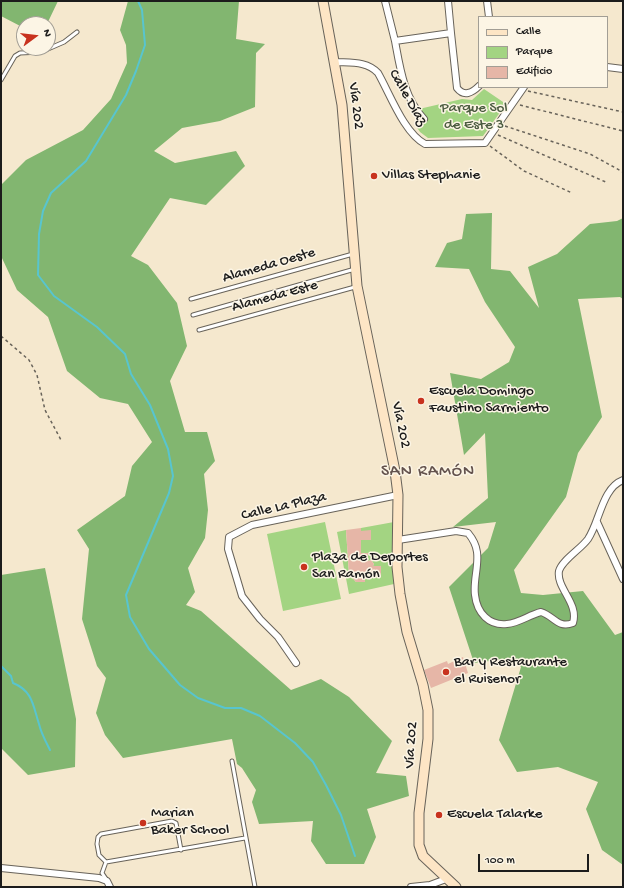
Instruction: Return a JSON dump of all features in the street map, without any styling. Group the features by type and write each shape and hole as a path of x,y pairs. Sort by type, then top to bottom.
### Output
{"main road":[{"name":"Vía 202","path":"323,1 342,105 353,254 357,286 391,449 398,495 397,567 400,594 407,632 423,685 428,710 428,738 419,813 419,845 423,856 456,887"}],"street":[{"path":"385,1 395,41 402,80 416,111 424,119"},
{"path":"448,1 457,88 465,94 470,93 478,87"},
{"path":"487,1 489,16"},
{"path":"395,41 451,33"},
{"name":"Calle Díaz","path":"335,62 363,63 372,66 378,73 408,128 417,140 425,144 485,143"},
{"path":"608,67 623,69"},
{"path":"485,143 523,89"},
{"path":"398,540 456,531 468,533 474,540 477,552 474,594 483,616 490,622 506,624 517,622 541,612 549,614 561,625 566,626 573,623 574,617 570,599 560,581 559,572 561,565 588,539 598,522 609,490 623,480"},
{"name":"Calle La Plaza","path":"296,663 278,637 260,619 242,596 228,549 229,537 252,525 398,495"},
{"path":"598,522 623,579"},
{"path":"1,868 99,878 109,884"},
{"path":"412,887 430,885 446,879"}],"lane":[{"path":"1,80 15,56 20,53 41,52 64,42 77,32"},
{"name":"Alameda Oeste","path":"190,299 353,254"},
{"path":"193,315 355,269"},
{"name":"Alameda Este","path":"198,330 357,286"},
{"path":"232,761 255,887"},
{"path":"106,862 99,855 97,844 100,835 172,821 176,823 181,850"},
{"path":"106,862 245,838"},
{"path":"106,862 102,873 109,884"}],"path":[{"path":"523,89 623,112"},
{"path":"513,104 623,131"},
{"path":"499,124 590,154 623,172"},
{"path":"493,133 608,183"},
{"path":"485,143 524,171 572,193"},
{"path":"1,336 29,360 37,375 45,410 61,440"}],"green space":[{"path":"1,1 58,1 51,16 16,16 16,24 1,16"},
{"path":"128,1 239,1 236,39 265,44 256,53 255,107 220,121 182,128 154,151 175,163 236,151 245,166 206,205 170,198 131,256 148,265 177,303 187,346 170,381 185,432 207,432 215,461 204,474 208,510 205,538 188,568 195,592 186,605 201,611 291,690 321,679 349,697 392,741 376,773 406,776 409,796 367,809 376,837 364,864 326,864 311,841 313,821 259,824 252,802 256,790 242,768 237,764 232,739 123,758 105,735 96,713 106,678 97,666 82,619 89,549 77,530 125,496 132,466 152,442 128,404 100,398 67,371 48,317 17,290 1,256 1,185 26,160 83,130 111,99 127,63 126,45 120,30"},
{"name":"Parque Sol de Este 3","path":"484,89 506,104 483,136 428,138 420,132 416,126 427,120 419,109 462,99 472,100"},
{"path":"492,213 491,269 510,271 539,308 528,267 557,254 590,224 617,221 623,218 623,299 620,297 578,299 602,417 578,453 566,497 514,570 521,593 543,595 583,591 615,635 623,632 623,865 602,850 586,809 598,782 558,767 517,772 499,740 521,667 514,658 474,663 449,587 488,548 496,522 453,527 488,498 485,433 464,455 450,373 481,379 509,362 515,347 485,302 469,269 435,267 447,243 462,239 466,214"},
{"name":"Plaza de Deportes San Ramón","path":"325,522 341,599 283,611 267,534"},
{"path":"394,522 394,584 349,594 337,532 346,530 349,574 356,582 365,582 365,578 381,577 381,566 373,566 374,564 371,560 368,561 368,553 361,553 361,540 371,540 371,531 361,531 361,528"},
{"path":"45,568 76,719 75,767 28,775 1,748 1,575"}],"building":[{"path":"361,528 361,531 371,530 371,540 361,540 361,553 368,553 368,561 371,560 374,564 373,566 381,566 381,577 365,578 365,582 356,582 349,574 346,530"},
{"name":"Bar y Restaurante el Ruisenor","path":"463,657 468,673 431,688 424,670 447,661 448,664"}],"waterway":[{"path":"138,1 142,10 145,45 136,71 126,95 86,161 51,193 43,211 39,234 38,275 54,296 97,327 125,354 131,374 150,405 168,449 173,476 169,493 126,595 130,617 149,649 180,685 198,698 225,708 241,708 260,716 295,743 313,762 341,815 355,856"},
{"path":"1,666 11,676 13,683 25,690 31,700 41,731 50,750"}],"place":[{"name":"Villas Stephanie","path":"374,176"},
{"name":"Escuela Domingo Faustino Sarmiento","path":"421,401"},
{"name":"Plaza de Deportes San Ramón","path":"304,567"},
{"name":"Bar y Restaurante el Ruisenor","path":"446,672"},
{"name":"Escuela Talarke","path":"439,815"},
{"name":"Marian Baker School","path":"143,823"}],"district":[{"name":"SAN RAMÓN","path":"428,472"}]}
